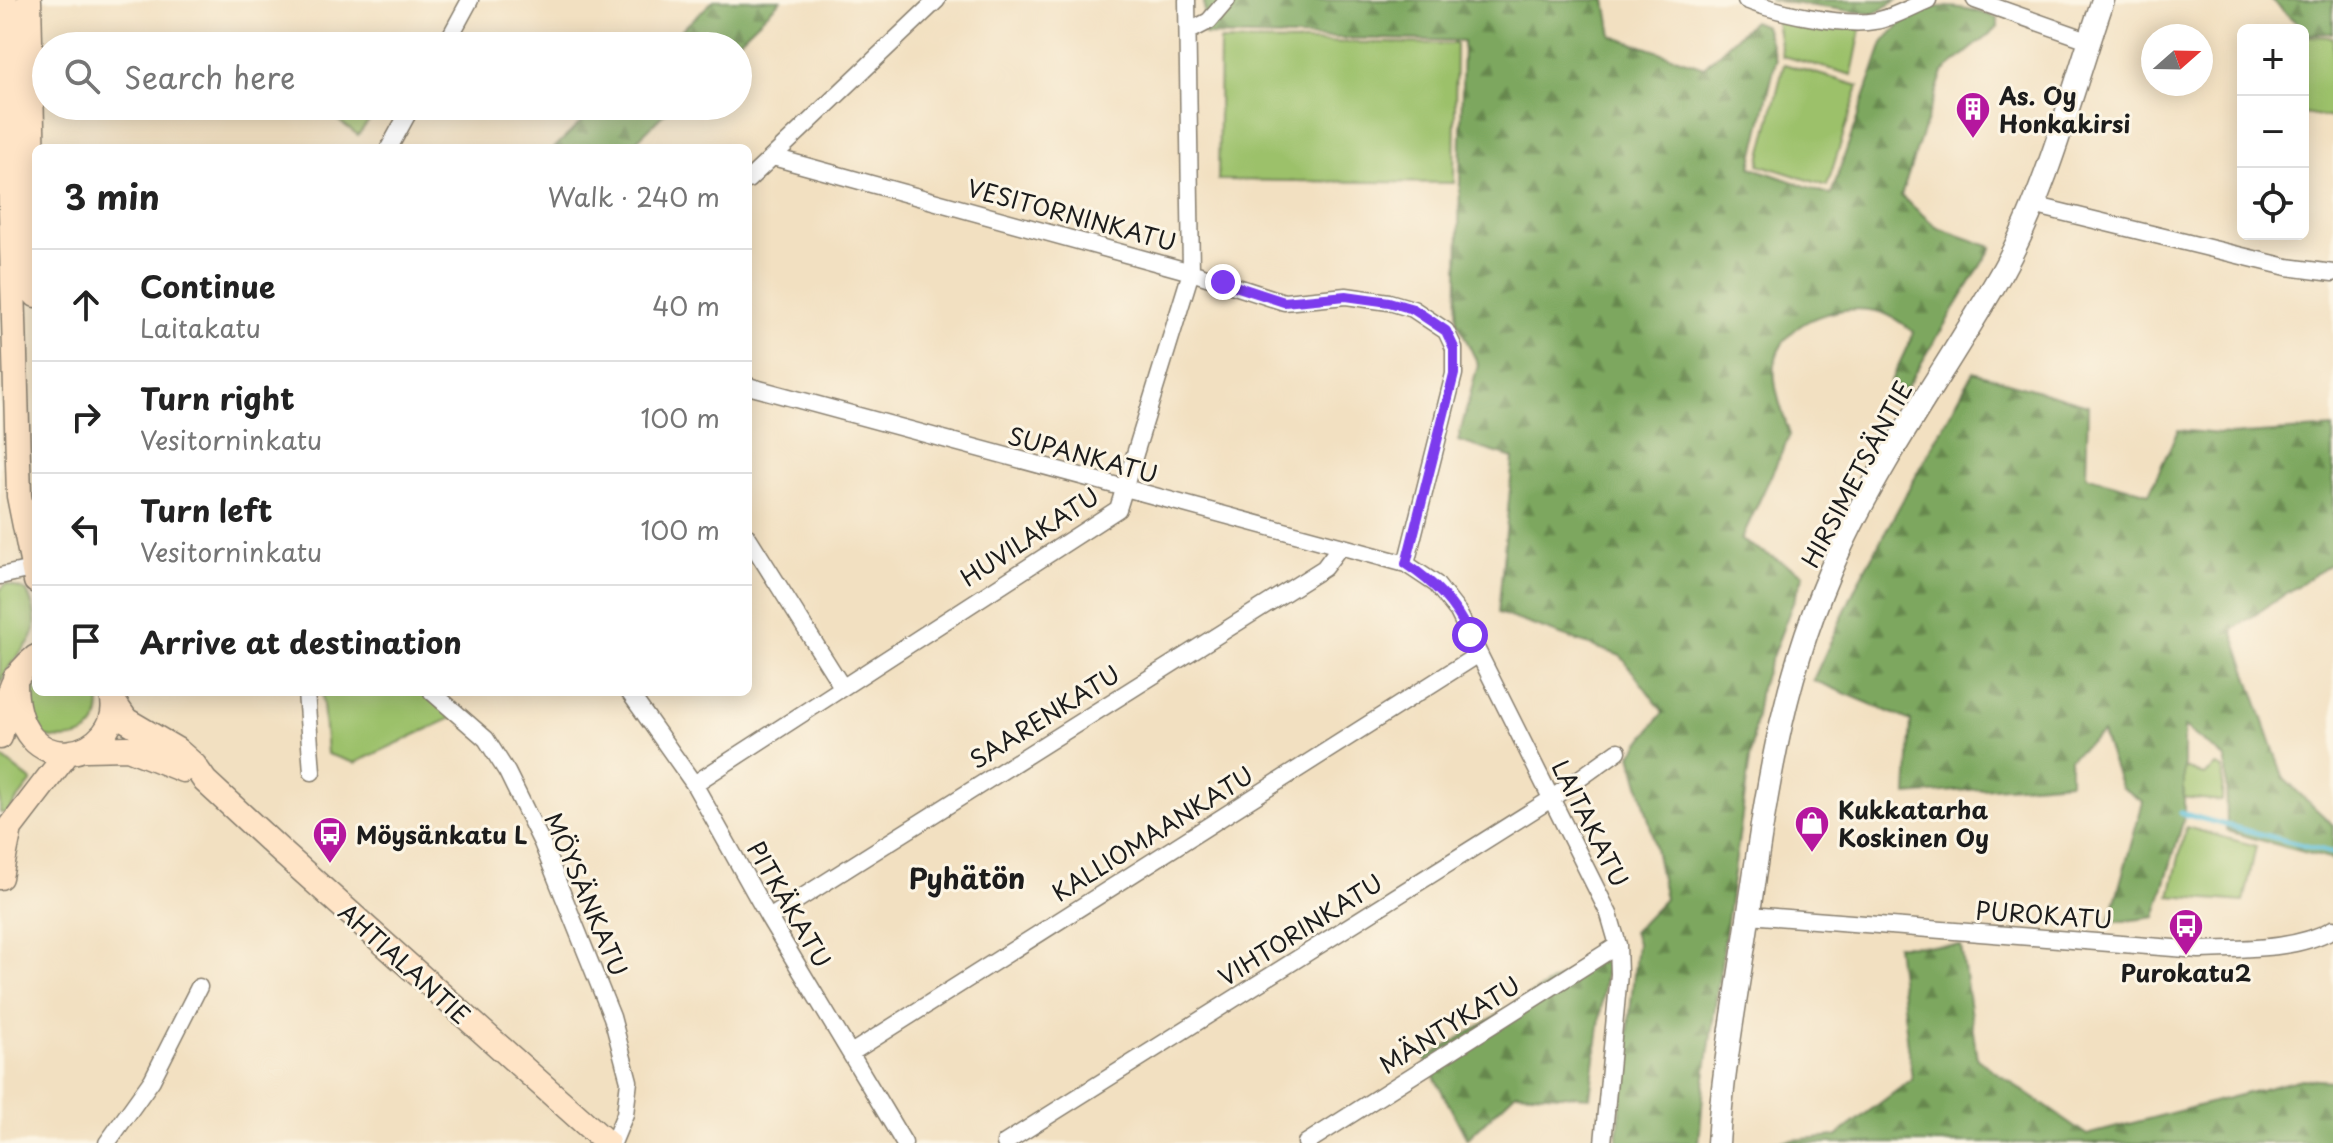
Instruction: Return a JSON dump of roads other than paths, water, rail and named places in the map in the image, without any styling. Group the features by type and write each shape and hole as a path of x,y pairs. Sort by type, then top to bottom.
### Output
{"main road":[{"path":"5,0 3,124 27,276"},
{"path":"29,0 32,124 19,496 32,562"},
{"path":"0,737 5,699 15,678 32,661"},
{"path":"15,678 15,707 22,727 47,751 76,752"},
{"path":"0,877 10,828 76,752 106,729 113,698"},
{"name":"AHTIALANTIE","path":"113,698 126,720 177,750 205,781 610,1143"},
{"name":"AHTIALANTIE","path":"76,752 128,748 165,760 205,781"}],"street":[{"path":"453,32 470,0"},
{"path":"752,176 937,0"},
{"name":"HUVILAKATU","path":"694,784 841,685 1118,509 1191,272 1187,0"},
{"path":"1188,32 1209,21 1227,0"},
{"path":"1746,0 1767,9 1857,22 1875,21 1928,0"},
{"path":"1975,0 2088,40"},
{"name":"HIRSIMETSÄNTIE","path":"1718,1143 1727,1048 1765,796 1780,717 1808,628 1840,549 2004,268 2033,205 2103,0"},
{"path":"391,144 404,120"},
{"path":"3,124 32,124"},
{"name":"VESITORNINKATU","path":"773,157 1191,272 1284,302 1346,296 1413,309 1446,331 1454,348 1454,374 1406,564"},
{"path":"2033,205 2287,267 2333,273"},
{"name":"SUPANKATU","path":"752,387 1406,564"},
{"path":"752,543 841,685"},
{"name":"SAARENKATU","path":"769,918 1324,568 1339,548"},
{"name":"LAITAKATU","path":"1406,564 1436,584 1458,612 1609,914 1618,945 1619,974 1603,1143"},
{"path":"0,576 32,572"},
{"name":"KALLIOMAANKATU","path":"851,1053 1479,654"},
{"path":"306,696 312,772"},
{"name":"MÖYSÄNKATU","path":"437,696 469,721 507,772 542,843 612,1017 629,1081 625,1114 610,1143"},
{"name":"PITKÄKATU","path":"632,696 694,784 769,918 904,1143"},
{"name":"VIHTORINKATU","path":"1005,1143 1551,799 1618,751"},
{"name":"PUROKATU","path":"1749,915 2199,950 2260,947 2322,936 2333,929"},
{"name":"MÄNTYKATU","path":"1306,1143 1618,945"},
{"path":"107,1143 152,1080 199,987"}],"waterway":[{"path":"2180,813 2333,853"}],"place":[{"name":"As. Oy Honkakirsi","path":"1973,140"},
{"name":"Kukkatarha Koskinen Oy","path":"1812,854"},
{"name":"Möysänkatu L","path":"330,865"},
{"name":"Purokatu2","path":"2186,957"}],"district":[{"name":"Pyhätön","path":"967,877"}]}
